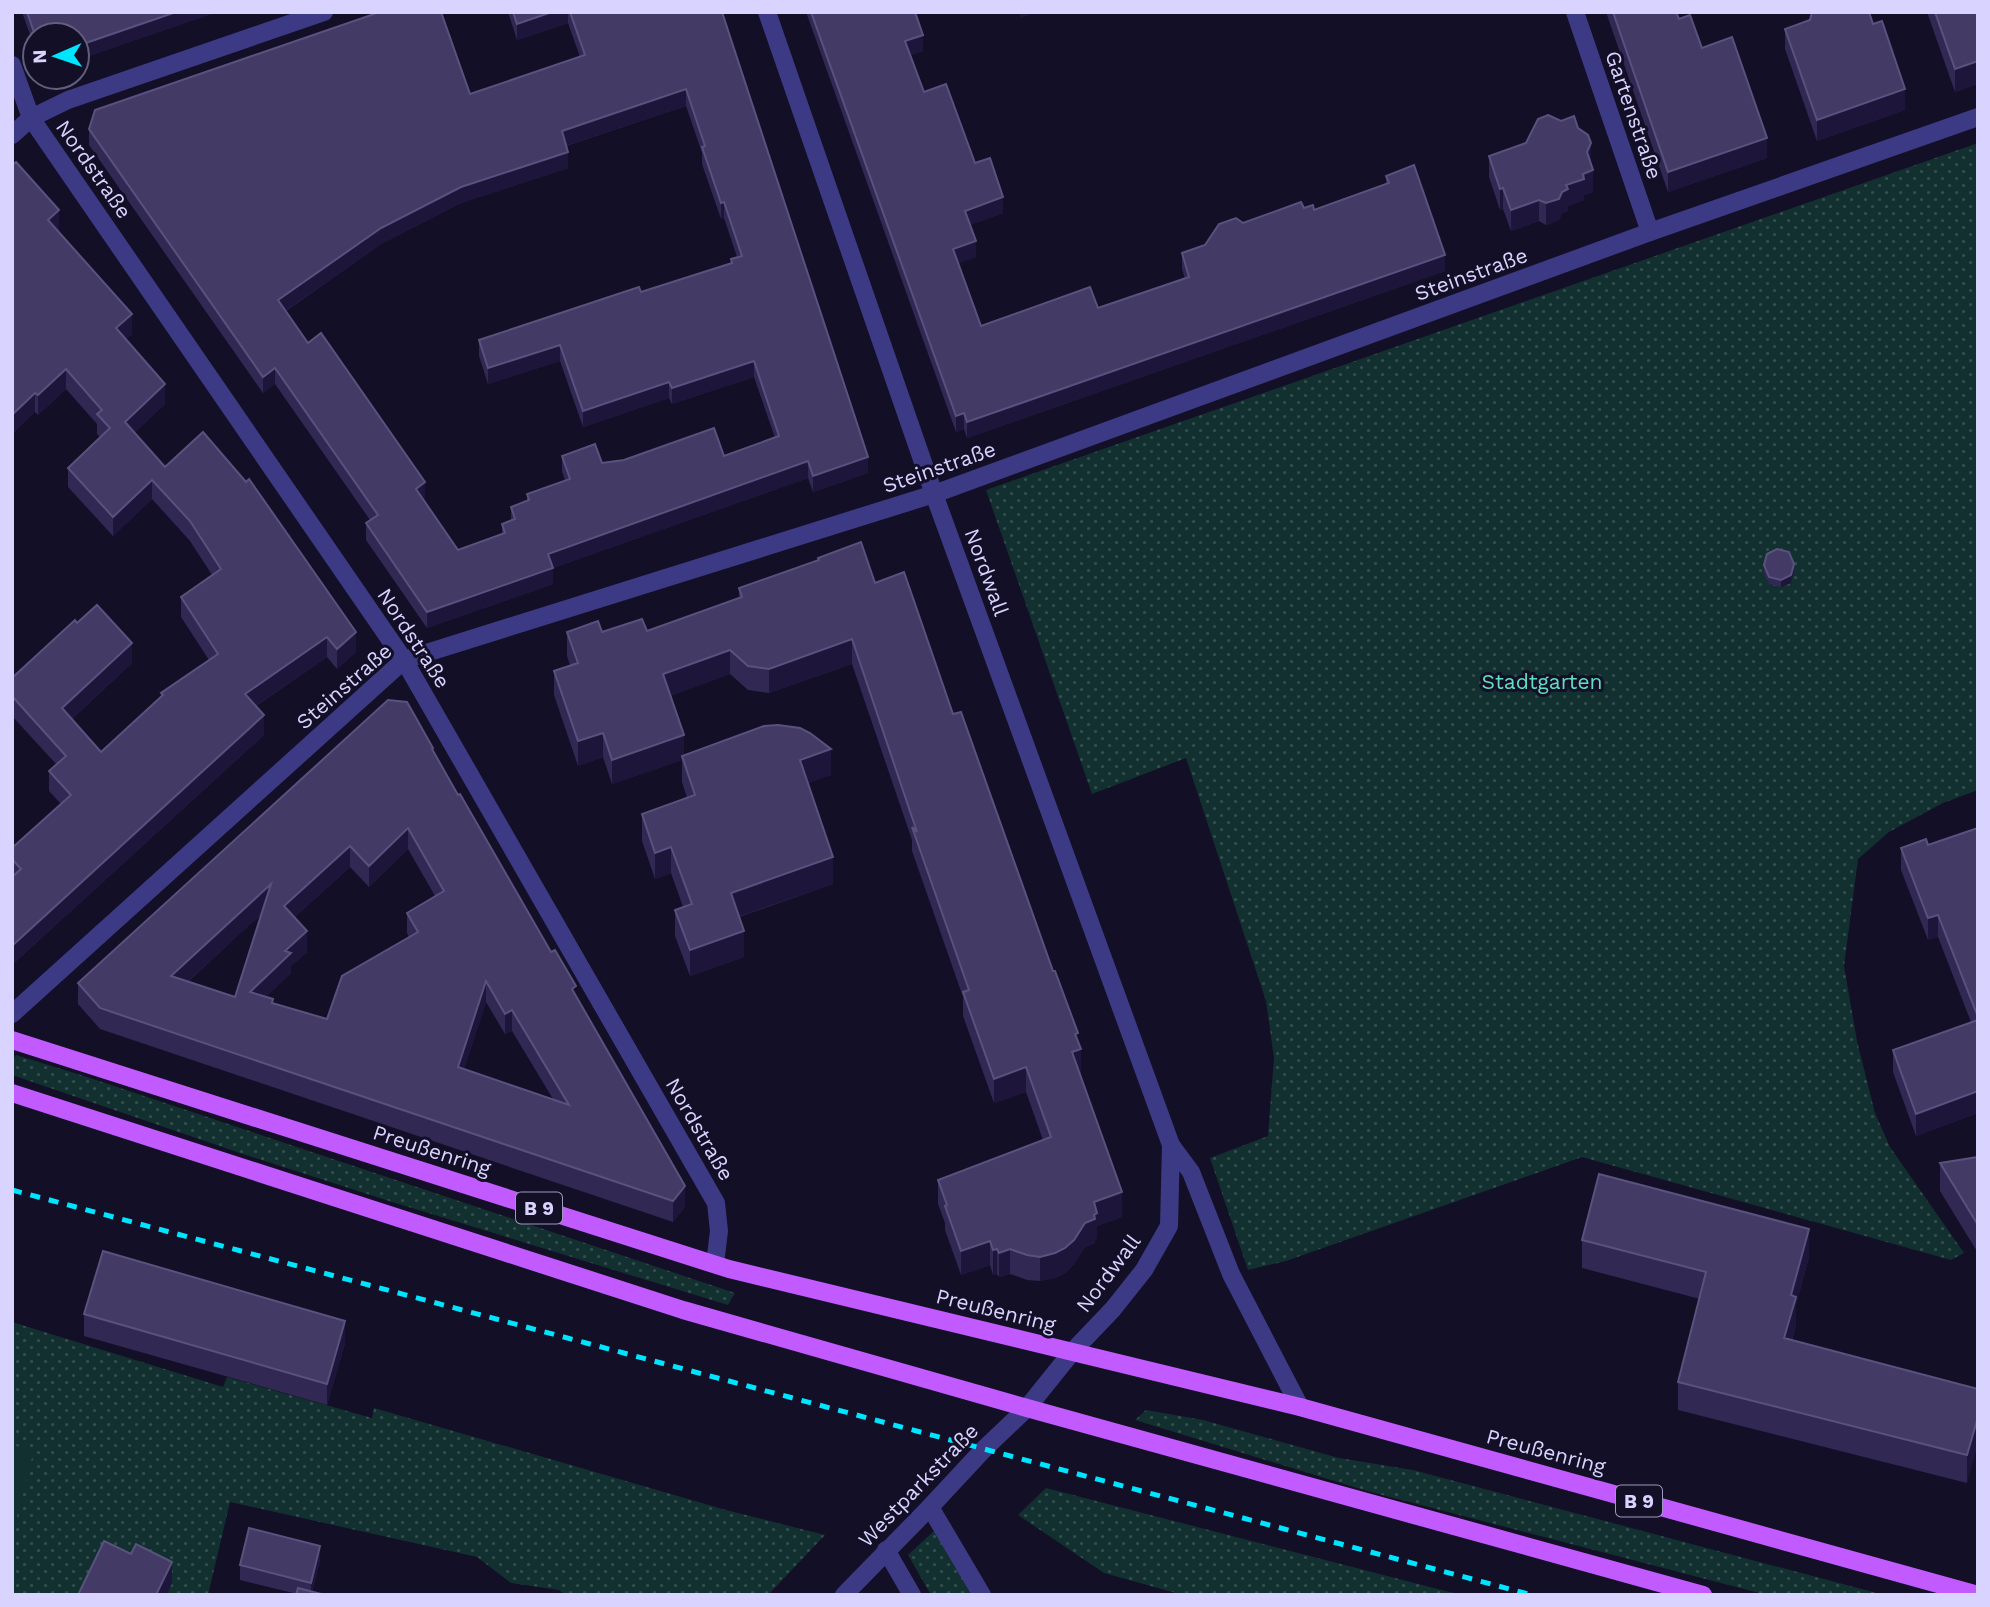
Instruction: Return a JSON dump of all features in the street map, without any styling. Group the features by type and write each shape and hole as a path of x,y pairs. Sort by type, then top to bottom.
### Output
{"main road":[{"name":"Preußenring","path":"12,1040 715,1264 1300,1407 1978,1595"},
{"name":"B 9","path":"12,1093 683,1310 1703,1595"}],"street":[{"path":"12,135 31,118 68,100 324,12"},
{"name":"Nordwall","path":"767,12 934,494 1171,1145 1191,1172 1231,1274 1300,1407"},
{"name":"Gartenstraße","path":"1574,12 1650,232"},
{"name":"Nordstraße","path":"12,65 31,118 404,660 716,1203 719,1231 715,1264"},
{"name":"Steinstraße","path":"12,1014 404,660 934,494 1650,232 1978,117"},
{"name":"Nordwall","path":"1027,1408 1144,1270 1169,1226 1171,1145"},
{"name":"Westparkstraße","path":"844,1595 1027,1408"},
{"path":"930,1507 982,1595"},
{"path":"886,1550 912,1595"}],"green space":[{"name":"Stadtgarten","path":"1978,143 1978,790 1943,803 1889,832 1858,859 1844,966 1857,1041 1875,1113 1890,1147 1964,1253 1951,1260 1582,1157 1286,1261 1248,1270 1210,1158 1268,1136 1274,1058 1266,1001 1186,758 1092,794 986,490"},
{"path":"16,1055 735,1293 728,1305 240,1153 12,1075 12,1060"},
{"path":"12,1322 223,1387 227,1377 372,1418 374,1408 726,1510 825,1535 768,1595 565,1595 559,1590 511,1583 477,1557 230,1502 208,1595 12,1595"},
{"path":"1146,1410 1203,1420 1339,1458 1413,1470 1884,1595 1767,1595 1367,1491 1135,1420"},
{"path":"12,1445 34,1450 12,1536"},
{"path":"1046,1488 1461,1595 1183,1595 1104,1573 1018,1515"},
{"path":"935,1530 973,1595 931,1595 908,1555"}],"building":[{"path":"27,12 176,12 91,41 91,21 30,21"},
{"path":"380,12 441,12 470,94 585,55 570,12 722,12 868,457 813,476 808,461 548,554 553,568 427,612 366,523 378,515 275,368 263,377 89,129 95,110","holes":["686,89 705,146 702,147 742,256 731,259 732,263 641,292 639,287 479,340 488,368 560,345 583,411 669,382 672,388 754,361 779,436 724,456 714,428 624,460 602,463 595,444 562,456 570,479 527,494 529,500 511,507 515,519 502,524 505,533 458,550 416,489 425,482 321,333 308,343 278,300 381,228 461,187 568,152 562,131"]},
{"path":"513,12 552,12 517,24"},
{"path":"811,12 915,12 923,35 905,41 924,92 946,84 975,163 990,158 1003,197 965,211 976,241 953,249 981,326 1090,287 1098,308 1189,277 1182,253 1205,245 1219,224 1236,218 1243,223 1301,202 1304,208 1313,205 1314,210 1389,183 1386,176 1414,165 1445,255 967,422 964,413 956,416"},
{"path":"1613,12 1676,12 1679,19 1690,15 1702,48 1732,37 1767,138 1668,172"},
{"path":"1812,12 1869,12 1873,24 1882,21 1905,89 1817,120 1785,29 1810,20"},
{"path":"1935,12 1978,12 1978,61 1955,69"},
{"path":"1548,115 1561,121 1574,116 1578,128 1588,135 1591,143 1587,152 1593,170 1583,174 1584,179 1566,185 1568,189 1562,192 1559,199 1546,203 1539,200 1511,210 1503,188 1500,189 1489,156 1526,143 1538,119"},
{"path":"16,162 59,210 48,220 132,314 116,328 165,384 125,422 165,467 203,432 246,482 249,479 356,632 337,649 327,637 245,694 264,715 12,946 12,877 21,869 12,859 12,848 71,795 49,771 66,756 12,696 12,678 75,620 77,623 97,605 132,643 62,708 101,752 163,695 161,693 218,654 181,597 221,569 190,521 152,480 113,517 68,468 110,428 97,414 102,410 66,369 38,395 35,393 14,413 12,411 12,165"},
{"path":"861,542 875,583 904,572 953,714 961,712 1053,971 1078,1033 1075,1034 1081,1049 1072,1052 1122,1192 1094,1202 1097,1213 1094,1215 1095,1219 1085,1223 1065,1248 1040,1257 1010,1249 999,1253 997,1249 993,1250 990,1241 961,1251 945,1206 947,1205 938,1180 1051,1137 1026,1067 994,1079 963,992 969,990 912,827 917,832 852,639 769,669 748,666 730,650 663,674 684,735 612,760 603,733 578,741 554,671 578,663 567,632 598,621 602,632 642,619 647,631 742,597 739,588"},
{"path":"1777,549 1789,552 1794,564 1791,575 1781,580 1769,577 1764,565 1767,554"},
{"path":"388,700 407,702 458,795 460,794 551,952 555,950 576,986 572,989 685,1186 673,1201 100,1008 78,983","holes":["408,828 444,891 407,913 418,932 342,976 327,1019 272,1003 273,999 250,992 291,953 285,951 307,931 284,906 350,846 369,866","271,884 235,997 171,976","486,981 505,1014 512,1010 569,1105 458,1067"]},
{"path":"764,726 800,728 831,749 800,760 833,857 731,893 744,931 690,950 675,910 692,904 671,847 655,853 642,814 695,795 682,756"},
{"path":"1978,828 1978,1017 1938,915 1928,918 1901,848 1926,839 1928,845"},
{"path":"1978,1020 1978,1091 1916,1114 1893,1050"},
{"path":"1978,1157 1978,1225 1940,1163"},
{"path":"1599,1174 1809,1229 1791,1295 1796,1297 1784,1338 1978,1389 1978,1417 1967,1455 1678,1382 1706,1272 1582,1240"},
{"path":"103,1251 345,1321 327,1384 84,1314"},
{"path":"249,1528 320,1546 311,1583 240,1565"},
{"path":"104,1541 131,1554 136,1544 172,1562 156,1595 78,1595"},
{"path":"298,1588 325,1595 296,1595"}],"railway":[{"path":"12,1190 1532,1595"}]}
